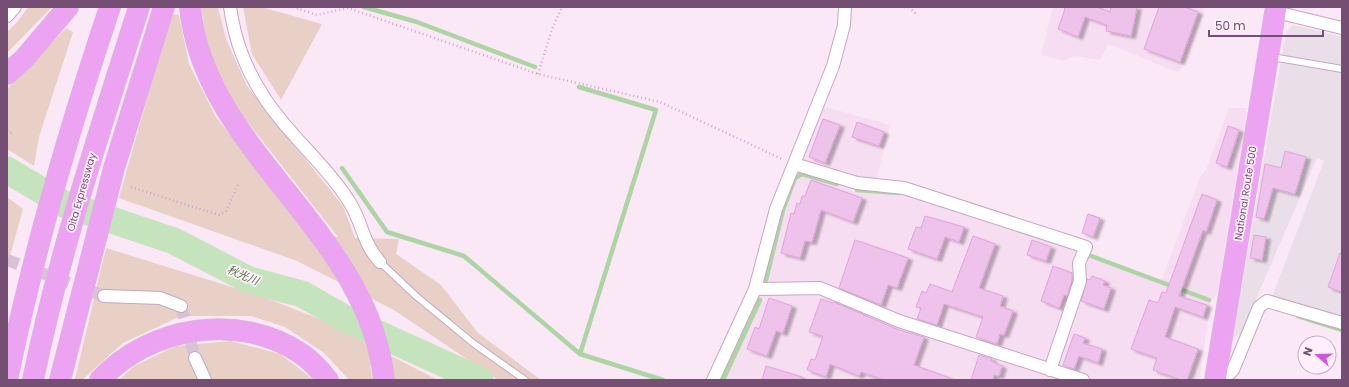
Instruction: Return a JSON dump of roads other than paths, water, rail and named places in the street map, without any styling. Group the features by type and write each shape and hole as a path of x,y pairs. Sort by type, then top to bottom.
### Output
{"highway":[{"path":"7,74 24,59 68,7"},
{"path":"7,333 63,144 110,7"},
{"name":"Oita Expressway","path":"33,380 50,304 91,157 139,7"},
{"path":"60,380 90,257 114,168 164,7"},
{"path":"190,7 193,30 199,50 215,89 251,144 318,230 348,275 368,318 375,339 384,379"},
{"name":"National Route 500","path":"1215,380 1276,9"},
{"path":"7,380 36,236"},
{"path":"100,380 120,362 157,341 195,330 214,328 251,332 285,344 302,353 317,366 328,380"}],"street":[{"path":"7,16 15,7"},
{"path":"230,7 234,35 245,64 264,98 314,156 350,203 368,247 380,262"},
{"path":"713,380 755,289 776,209 833,66 844,25 845,7"},
{"path":"1276,9 1342,28"},
{"path":"794,164 857,183 904,188 1086,247 1079,264 1080,281 1050,370"},
{"path":"755,289 820,288 899,321 1084,380"},
{"path":"104,296 160,298 181,306"},
{"path":"1223,380 1233,370 1259,307 1267,301 1342,323"},
{"path":"195,358 205,380"}],"lane":[{"path":"1268,56 1342,69"},
{"path":"380,262 416,296 473,343 525,380"}],"waterway":[{"path":"364,7 417,22 535,67"},
{"path":"579,87 656,110 580,354 663,380"},
{"path":"342,168 387,232 464,256 580,354"},
{"name":"秋光川","path":"7,170 64,204 174,241 249,280 302,294 348,320 480,380"},
{"path":"766,280 783,210 795,178 802,174 837,184"},
{"path":"857,190 899,193"},
{"path":"1091,256 1209,300"},
{"path":"723,380 760,300"},
{"path":"1298,316 1342,330"}],"tunnel":[{"path":"7,260 104,296"},
{"path":"181,306 195,358"}]}
